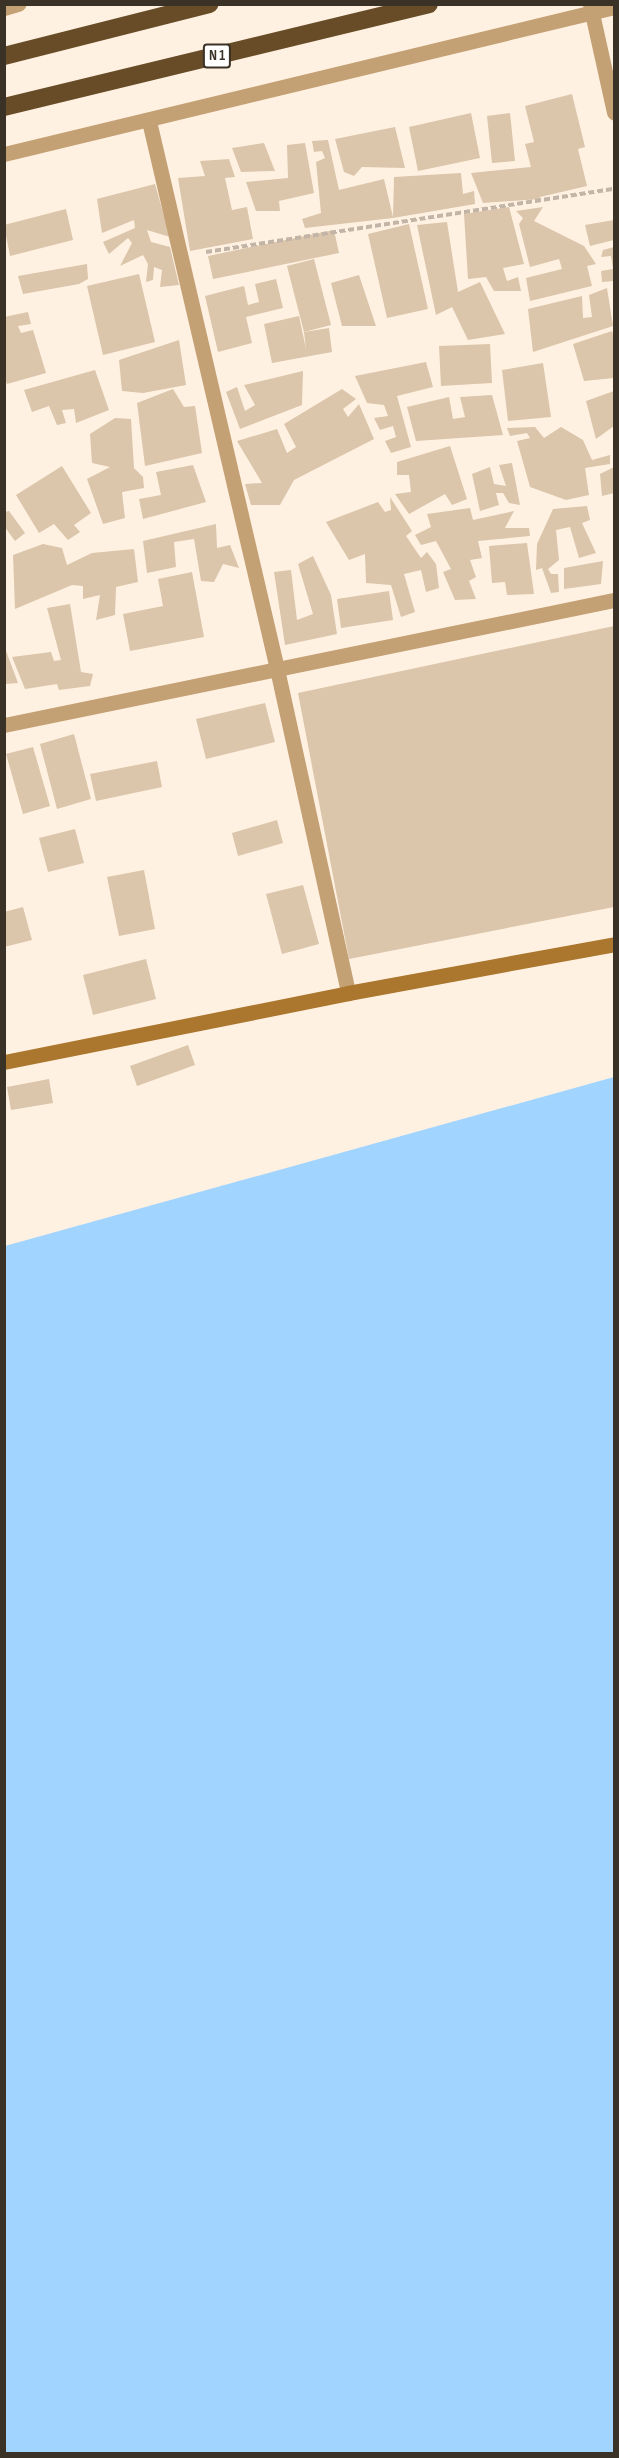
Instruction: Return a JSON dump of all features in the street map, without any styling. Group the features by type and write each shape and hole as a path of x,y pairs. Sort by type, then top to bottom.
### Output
{"highway":[{"path":"4,56 210,4"},
{"name":"N 1","path":"4,107 429,4"}],"street":[{"path":"4,8 18,4"},
{"path":"4,154 149,121 591,8 615,7"},
{"path":"591,8 615,112"},
{"path":"149,121 178,256 277,669 348,993"},
{"path":"4,726 615,600"},
{"path":"4,1062 348,993 615,944"}],"path":[{"path":"178,256 615,189"}],"water":[{"path":"614,1077 614,2453 5,2453 5,1246"}],"building":[{"path":"572,94 585,147 578,149 587,186 540,197 540,199 483,203 471,173 531,167 525,144 534,142 525,106"},
{"path":"471,113 480,158 418,171 409,127"},
{"path":"510,113 515,161 492,163 487,116"},
{"path":"395,127 405,168 362,167 354,176 344,172 335,139"},
{"path":"328,140 339,190 384,179 393,217 394,177 461,173 463,194 474,191 475,204 393,218 305,228 302,219 321,213 316,162 325,158 322,151 314,152 312,141"},
{"path":"264,143 275,171 241,172 232,148"},
{"path":"305,143 314,193 279,201 280,211 256,211 246,182 288,178 287,145"},
{"path":"229,159 235,177 225,178 232,210 247,207 253,239 190,251 178,178 205,176 200,161"},
{"path":"155,184 170,237 147,230 151,242 170,247 179,285 160,287 162,270 154,267 153,280 146,282 148,264 143,255 120,266 132,243 128,238 109,254 103,242 135,228 134,220 102,233 97,199"},
{"path":"509,207 524,264 503,268 507,281 518,277 521,291 494,291 486,277 468,279 464,214"},
{"path":"543,207 534,221 584,246 596,264 587,266 592,286 530,301 526,278 562,269 559,259 530,267 519,224 523,218 516,211"},
{"path":"66,209 73,240 10,256 4,225"},
{"path":"614,220 614,240 590,246 585,225"},
{"path":"447,222 458,292 480,282 505,334 468,340 452,307 436,315 417,225"},
{"path":"409,224 428,309 387,318 368,234"},
{"path":"334,230 339,253 213,279 208,256"},
{"path":"614,247 614,281 602,282 601,271 613,269 611,256 601,257 603,250"},
{"path":"314,259 331,325 304,332 287,266"},
{"path":"87,264 88,279 79,284 23,294 18,276"},
{"path":"139,274 155,342 103,355 87,286"},
{"path":"359,275 376,326 342,326 331,283"},
{"path":"276,279 283,308 246,317 252,343 218,352 205,296 244,286 248,305 259,302 255,284"},
{"path":"607,288 613,326 533,352 528,309 582,296 583,318 592,317 589,295"},
{"path":"28,312 31,324 18,326 21,333 33,330 46,373 7,384 4,376 4,317"},
{"path":"299,316 306,349 304,332 329,328 332,352 272,363 264,324"},
{"path":"612,331 614,378 584,381 573,344"},
{"path":"179,340 186,385 143,393 122,391 119,360"},
{"path":"490,344 492,383 441,386 439,346"},
{"path":"426,362 433,387 397,396 411,447 391,453 385,441 396,437 393,426 380,430 374,418 388,416 384,405 367,403 355,376"},
{"path":"543,363 551,417 508,421 502,370"},
{"path":"95,370 109,410 76,423 74,409 62,410 66,423 57,425 49,406 32,412 24,390"},
{"path":"303,371 302,405 240,429 226,392 237,387 245,411 255,405 244,385"},
{"path":"173,389 184,407 195,406 202,453 145,466 137,403"},
{"path":"342,389 356,399 343,409 348,417 359,404 374,439 294,480 280,505 251,505 245,484 262,483 237,441 277,429 287,453 296,447 284,424"},
{"path":"614,391 614,426 596,439 586,401"},
{"path":"492,395 503,435 416,441 407,407 449,397 453,419 465,417 460,397"},
{"path":"115,418 131,419 134,468 143,477 144,488 122,492 125,518 103,524 87,479 110,467 92,463 90,434"},
{"path":"535,427 544,438 561,427 583,440 592,460 610,455 610,464 585,468 589,495 566,500 530,487 517,441 530,438 527,433 510,436 507,428"},
{"path":"450,446 467,499 452,505 445,494 409,514 395,494 411,492 409,475 397,475 397,462"},
{"path":"512,463 520,505 509,503 503,493 496,493 499,505 480,511 472,474 490,467 494,484 506,486 499,465"},
{"path":"193,465 206,502 143,519 139,499 161,495 156,472"},
{"path":"62,466 91,513 74,525 80,532 68,540 54,524 39,533 16,495"},
{"path":"614,467 614,493 602,496 600,474"},
{"path":"390,497 412,531 406,536 421,558 427,552 436,564 439,588 426,592 421,570 404,574 415,612 401,617 391,585 366,583 365,554 349,560 326,522 378,502 385,512 391,510"},
{"path":"587,506 590,520 582,523 596,553 579,558 570,527 556,530 559,560 548,569 551,574 558,574 559,592 551,593 542,568 536,570 537,544 553,509"},
{"path":"470,508 473,520 514,511 505,528 529,528 530,536 478,541 482,558 470,560 476,577 469,581 476,599 455,600 443,572 451,569 436,541 421,545 415,535 431,527 427,514"},
{"path":"9,511 25,533 15,541 4,526 4,512"},
{"path":"216,524 217,548 230,545 239,568 223,564 214,582 201,581 194,539 174,542 176,567 147,573 143,541"},
{"path":"527,543 534,594 507,595 505,582 492,583 489,546"},
{"path":"43,544 62,548 67,565 92,553 134,549 138,582 116,587 115,615 96,620 100,595 83,599 83,586 72,585 15,609 13,555"},
{"path":"313,556 331,595 337,634 285,645 274,572 291,570 297,620 313,614 298,564"},
{"path":"603,561 601,584 564,589 564,568"},
{"path":"192,572 204,637 130,651 123,614 163,606 158,579"},
{"path":"389,591 393,620 341,628 337,599"},
{"path":"70,604 81,672 93,674 90,686 59,690 57,684 25,689 12,657 51,652 54,661 61,660 47,608"},
{"path":"614,626 614,907 349,959 298,693"},
{"path":"5,648 18,683 4,684"},
{"path":"265,703 275,742 206,759 196,719"},
{"path":"74,734 91,799 57,809 40,744"},
{"path":"33,747 50,806 23,814 6,754"},
{"path":"157,761 162,787 96,801 90,774"},
{"path":"277,820 283,843 238,856 232,833"},
{"path":"75,829 84,863 48,872 39,838"},
{"path":"144,870 155,929 119,936 107,877"},
{"path":"303,885 319,944 282,954 266,894"},
{"path":"23,907 32,940 4,947 4,912"},
{"path":"146,959 156,999 93,1015 83,975"},
{"path":"188,1045 195,1065 137,1086 130,1066"},
{"path":"49,1079 53,1103 11,1110 7,1087"}]}
